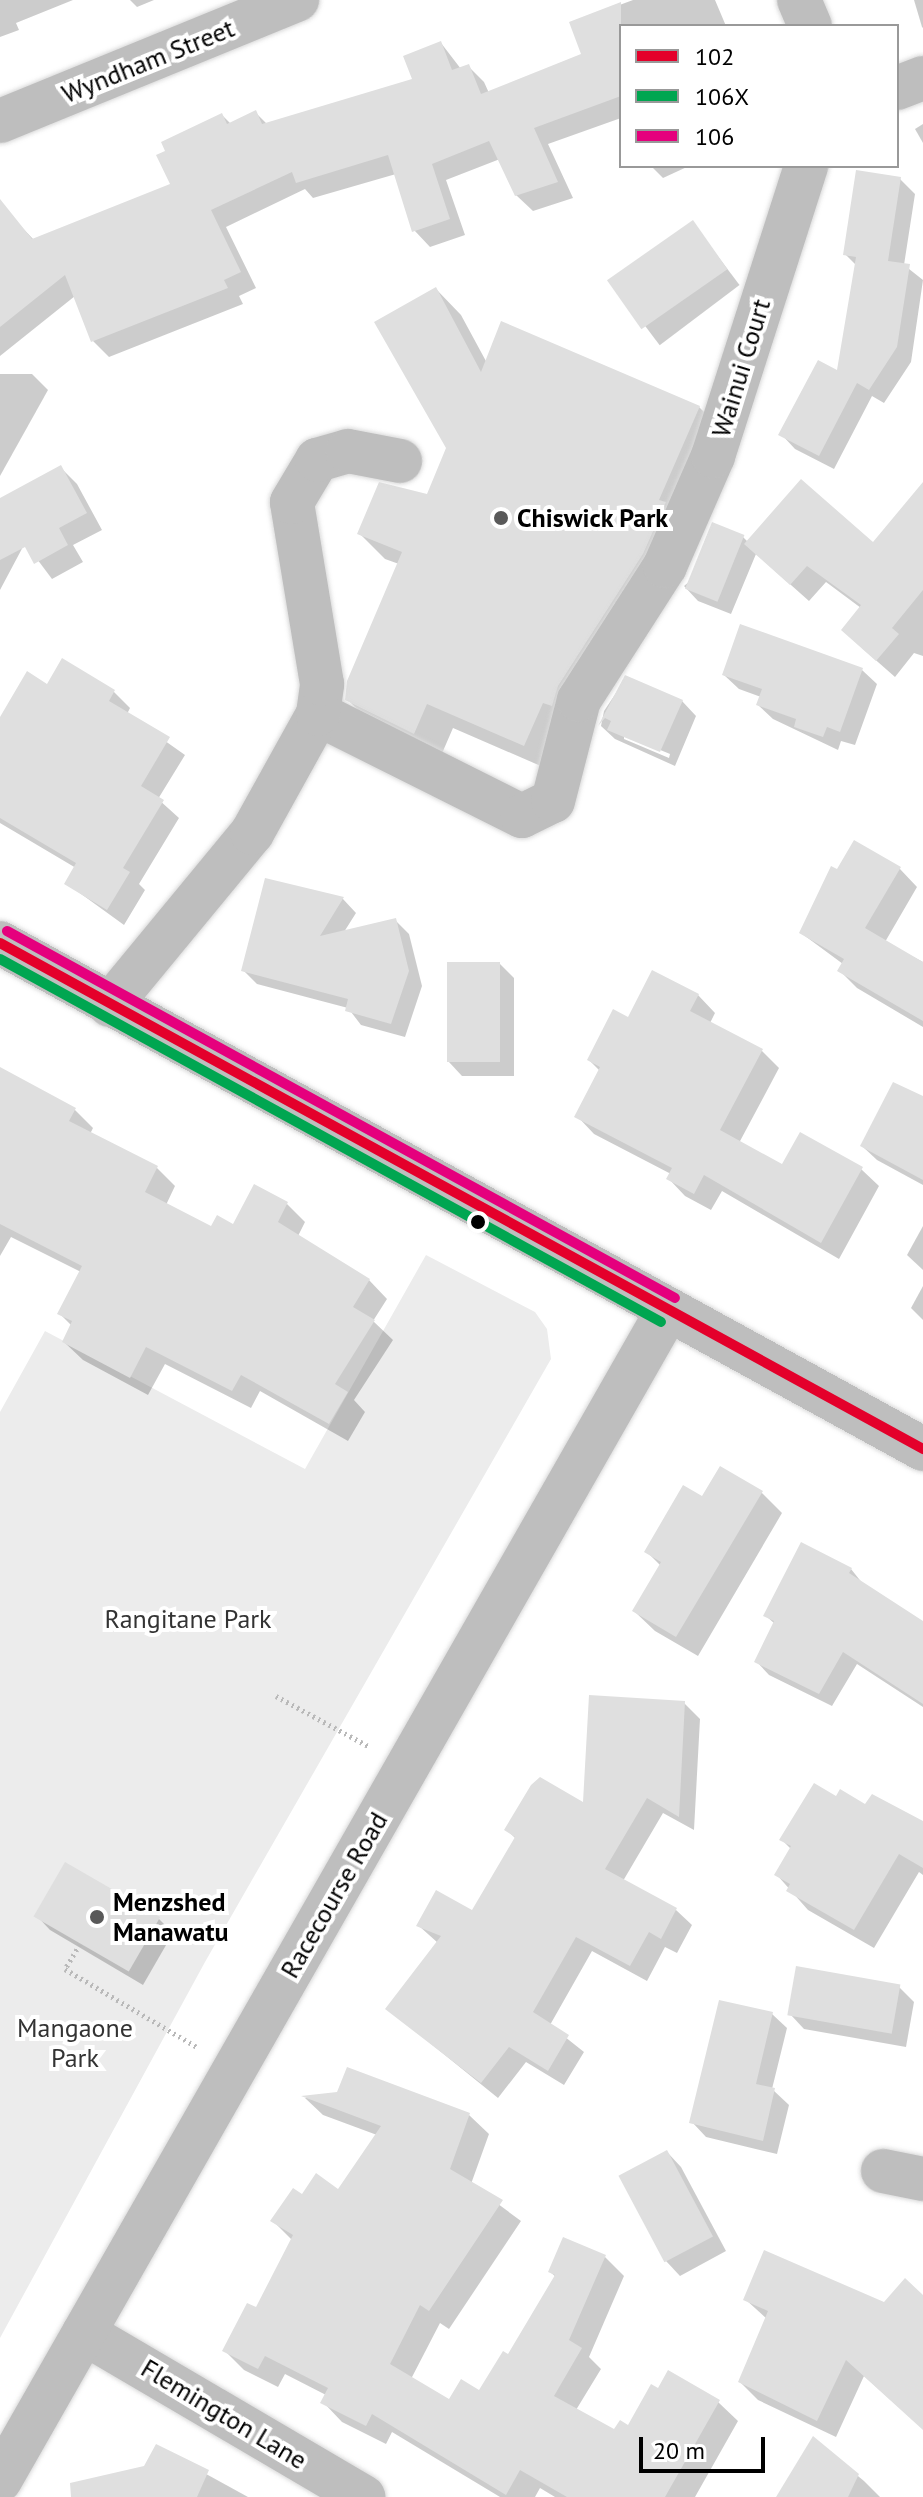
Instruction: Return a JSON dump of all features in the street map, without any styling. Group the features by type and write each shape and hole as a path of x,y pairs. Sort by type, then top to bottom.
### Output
{"street":[{"name":"Wyndham Street","path":"0,121 297,0"},
{"path":"799,0 809,24"},
{"path":"899,87 923,78"},
{"name":"Wainui Court","path":"318,714 522,816 553,801 579,700 665,566 713,456 805,168"},
{"path":"110,1005 252,833 318,714 322,684 292,502 317,460 348,451 400,461"},
{"path":"0,943 923,1449"},
{"name":"Racecourse Road","path":"0,2480 668,1310"},
{"name":"Flemington Lane","path":"84,2333 363,2497"}],"path":[{"path":"276,1696 407,1766"},
{"path":"80,1944 65,1969 234,2069"}],"green space":[{"name":"Rangitane Park","path":"426,1255 535,1312 547,1329 551,1359 205,1962 0,2338 0,1412 45,1331 305,1469"}],"building":[{"path":"621,2 619,97 534,128 558,182 515,196 489,141 432,164 450,219 412,232 388,155 296,183 292,172 211,210 241,272 224,280 228,288 91,342 65,275 0,327 0,199 32,239 170,184 156,155 165,151 161,142 222,113 227,124 256,110 262,124 412,79 403,56 441,41 452,70 469,64 481,94 581,54 569,22"},
{"path":"856,170 901,177 888,261 910,264 897,347 869,390 857,383 819,456 778,435 818,360 837,370 856,257 843,255"},
{"path":"693,220 727,269 641,329 607,280"},
{"name":"Chiswick Park","path":"436,287 481,372 501,321 700,406 659,500 666,502 643,554 558,686 552,706 543,703 524,746 427,704 414,734 345,700 347,681 402,552 357,534 379,482 427,494 446,448 374,322"},
{"path":"61,465 87,513 59,528 68,545 34,564 25,547 0,560 0,498"},
{"path":"801,479 873,542 923,482 923,590 892,628 899,634 876,661 841,630 861,605 807,566 790,585 744,544"},
{"path":"712,522 744,535 717,602 685,589"},
{"path":"740,624 863,668 840,732 827,727 823,737 794,727 796,719 756,705 762,689 722,675"},
{"path":"62,658 115,690 109,701 170,737 141,786 164,800 123,868 130,872 107,910 64,884 76,863 0,818 0,717 27,671 47,684"},
{"path":"625,675 683,700 660,752 607,730 611,721 605,718 598,726"},
{"path":"854,840 901,867 865,928 923,962 923,1021 837,971 844,959 799,933 831,866 837,869"},
{"path":"265,878 344,897 320,936 396,918 409,971 391,1024 345,1011 348,999 241,971"},
{"path":"447,962 500,962 500,1062 447,1062"},
{"path":"652,970 699,994 690,1011 763,1049 720,1130 782,1164 800,1132 863,1167 821,1243 704,1175 694,1194 666,1179 672,1168 574,1117 600,1067 587,1060 613,1009 628,1017"},
{"path":"0,1067 76,1108 69,1121 158,1166 145,1192 211,1226 217,1215 233,1224 254,1184 288,1202 278,1222 370,1279 353,1307 375,1320 335,1384 348,1392 329,1424 241,1375 232,1391 146,1347 130,1378 62,1342 72,1321 57,1314 82,1266 0,1224"},
{"path":"893,1082 923,1096 923,1180 860,1146"},
{"path":"720,1466 763,1491 676,1637 632,1611 661,1562 644,1552 683,1485 702,1496"},
{"path":"801,1542 852,1568 849,1573 923,1621 923,1704 843,1652 819,1694 754,1662 774,1621 763,1616"},
{"path":"589,1695 685,1701 679,1817 647,1798 605,1869 677,1908 661,1939 649,1932 630,1966 576,1937 533,2012 569,2035 548,2071 509,2047 481,2083 385,2009 441,1936 416,1926 436,1890 472,1910 515,1837 504,1830 531,1785 540,1777 583,1802"},
{"path":"814,1783 836,1796 840,1789 865,1804 872,1794 923,1821 923,1868 899,1854 854,1930 786,1891 790,1884 774,1875 791,1846 779,1840"},
{"name":"Menzshed Manawatu","path":"65,1862 160,1917 129,1972 34,1917"},
{"path":"796,1966 900,1984 892,2034 787,2015"},
{"path":"719,2000 773,2012 756,2084 775,2088 763,2141 689,2123"},
{"path":"347,2067 470,2113 450,2169 503,2200 429,2311 420,2305 390,2364 449,2399 461,2379 479,2390 503,2351 508,2354 555,2275 548,2272 563,2237 606,2255 569,2340 582,2348 554,2396 614,2429 620,2420 628,2425 651,2384 658,2388 668,2370 720,2400 665,2497 567,2497 520,2470 506,2495 372,2414 366,2426 320,2403 328,2388 265,2356 258,2369 222,2351 247,2303 256,2307 293,2235 270,2221 293,2188 302,2194 316,2173 338,2189 381,2126 301,2096 337,2092"},
{"path":"667,2150 713,2237 664,2262 618,2176"},
{"path":"764,2250 884,2302 905,2278 923,2295 923,2430 846,2360 817,2421 738,2382 768,2311 743,2300"},
{"path":"813,2436 859,2474 848,2497 776,2497"},
{"path":"156,2444 209,2470 197,2497 71,2497 70,2483 144,2466"}],"transit line":[{"name":"106","path":"7,931 675,1298"},
{"name":"102","path":"0,943 923,1449"},
{"name":"106X","path":"0,959 661,1322"}],"place":[{"name":"Chiswick Park","path":"501,518"},
{"name":"Menzshed Manawatu","path":"97,1917"}],"park label":[{"name":"Mangaone Park","path":"75,2043"}]}
